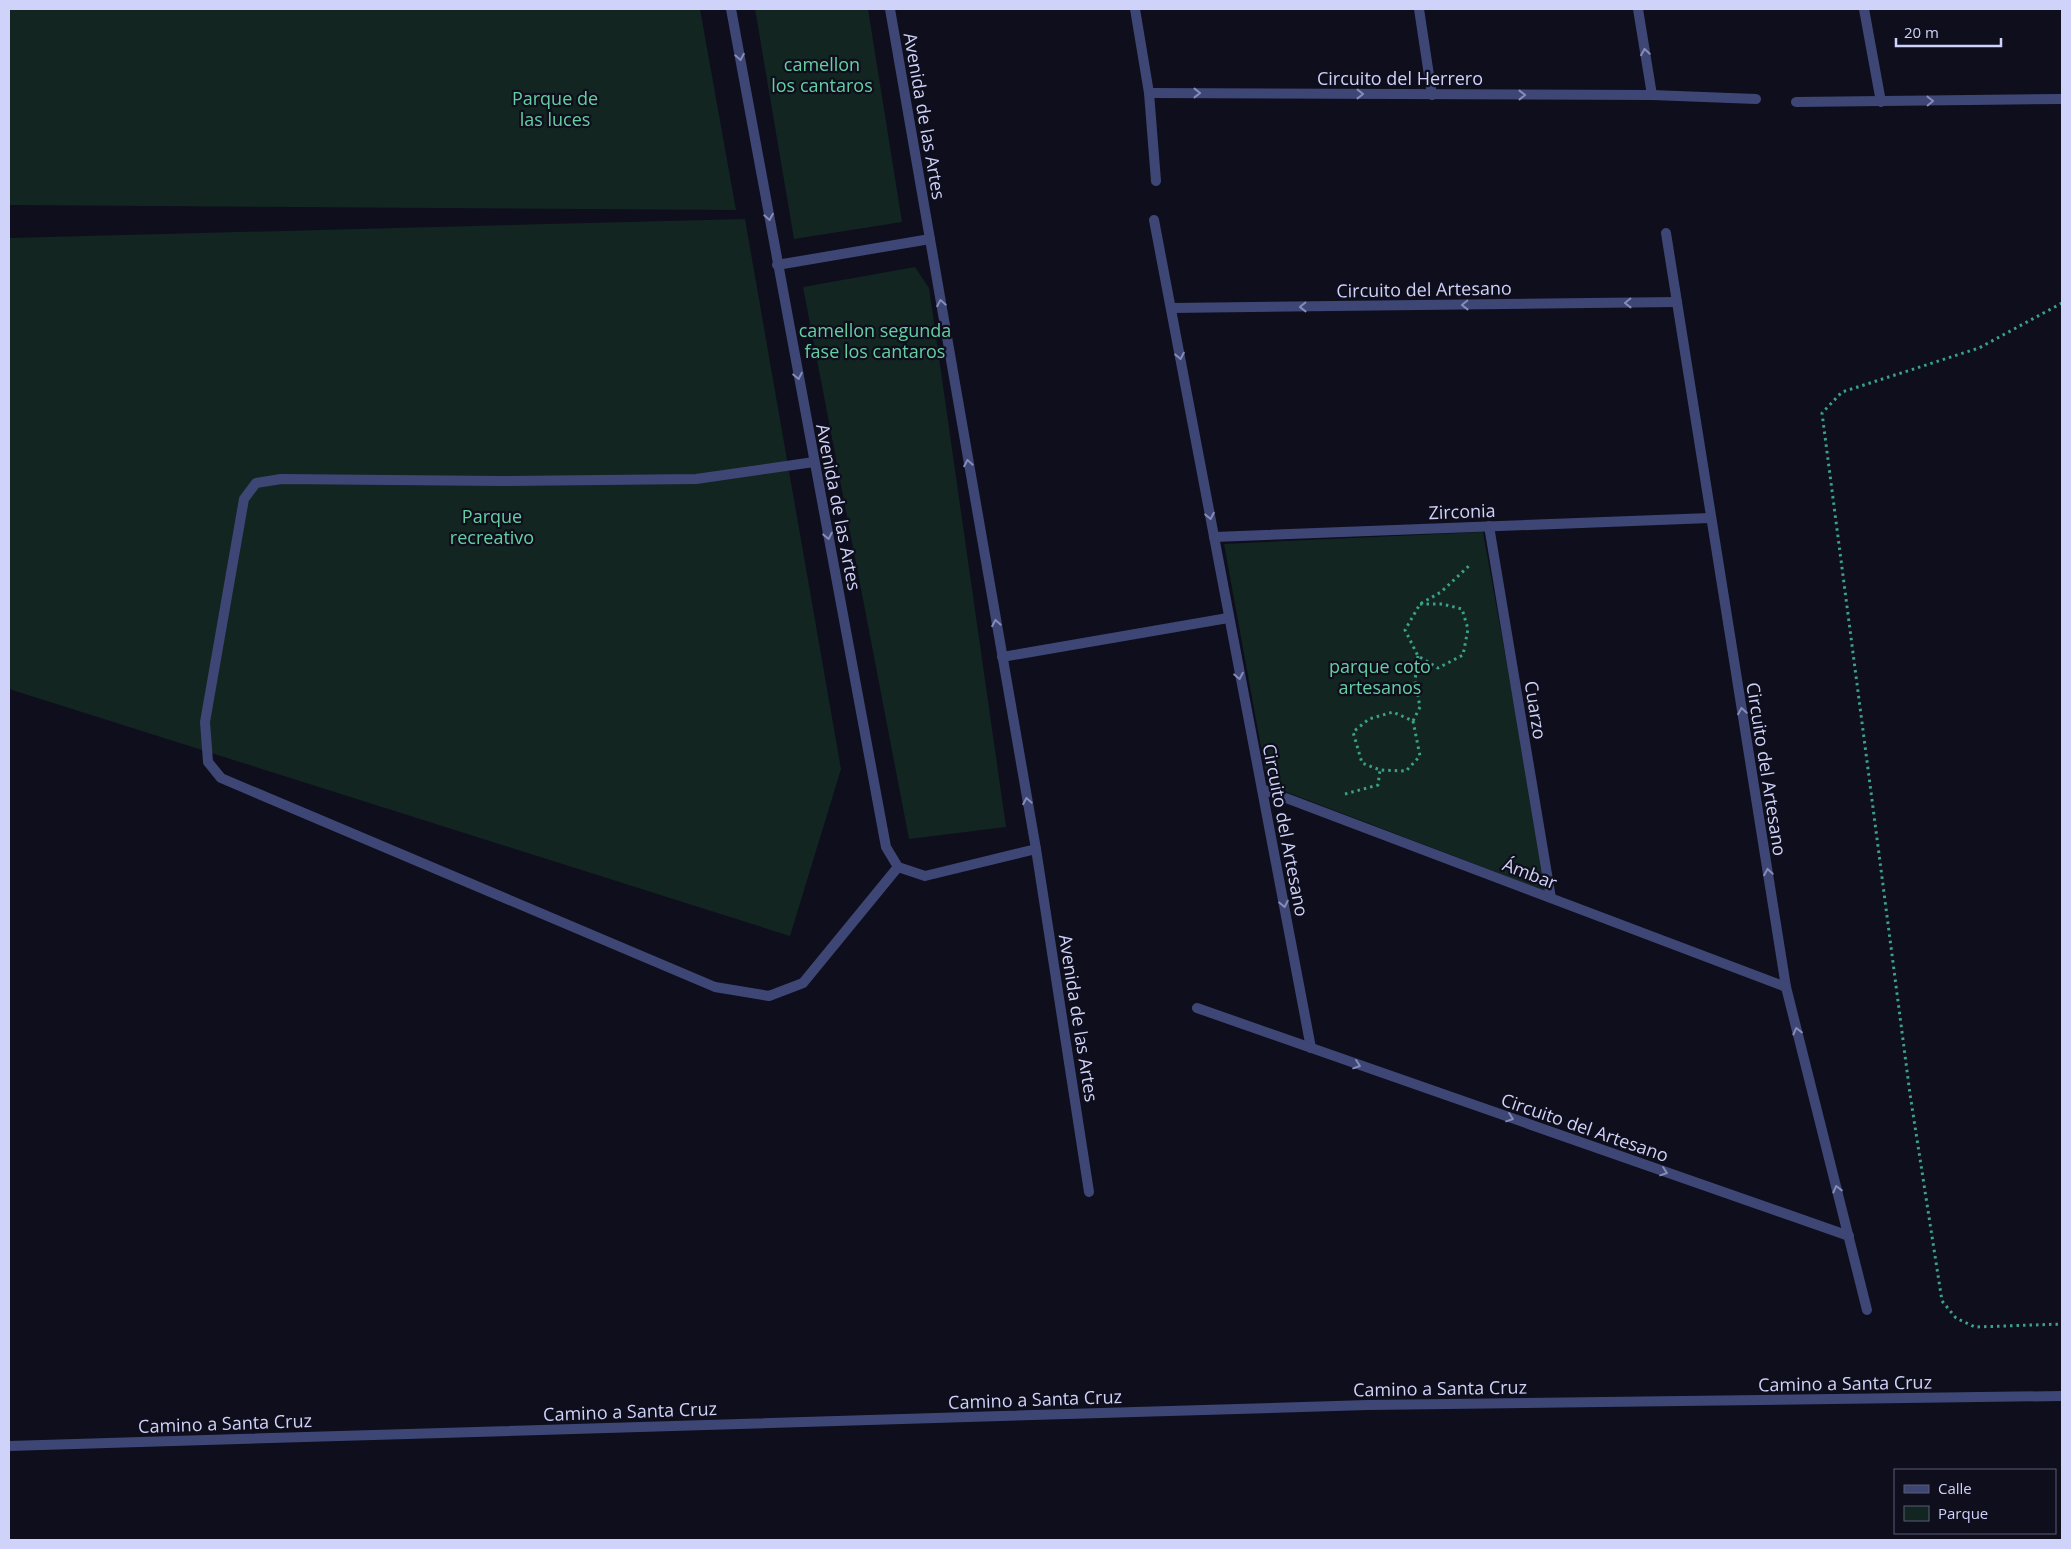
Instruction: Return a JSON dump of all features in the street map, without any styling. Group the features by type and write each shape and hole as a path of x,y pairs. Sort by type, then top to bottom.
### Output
{"street":[{"name":"Avenida de las Artes","path":"731,9 886,847 898,867"},
{"name":"Avenida de las Artes","path":"890,9 1036,849 1089,1192"},
{"path":"1135,9 1149,93 1156,181"},
{"path":"1419,9 1432,94"},
{"path":"1638,9 1652,95"},
{"path":"1864,9 1881,102"},
{"name":"Circuito del Herrero","path":"1149,93 1652,95 1756,99"},
{"path":"1796,102 2062,99"},
{"name":"Circuito del Artesano","path":"1154,220 1311,1048"},
{"name":"Circuito del Artesano","path":"1666,233 1786,986 1867,1310"},
{"path":"777,264 930,239"},
{"name":"Circuito del Artesano","path":"1171,308 1676,302"},
{"path":"814,462 696,479 502,481 280,478 256,482 244,499 205,722 208,762 221,778 715,987 769,996 803,983 898,867 925,876 1036,849"},
{"name":"Zirconia","path":"1214,537 1710,518"},
{"name":"Cuarzo","path":"1489,526 1551,898"},
{"path":"1002,656 1228,618"},
{"name":"Ámbar","path":"1262,790 1786,986"},
{"name":"Circuito del Artesano","path":"1197,1008 1849,1236"},
{"name":"Camino a Santa Cruz","path":"9,1446 1368,1405 2062,1396"}],"path":[{"path":"2062,303 1979,348 1842,392 1822,413 1910,1094 1942,1301 1956,1318 1975,1326 2062,1324"},
{"path":"1420,604 1442,604 1462,608 1468,629 1463,655 1438,668 1418,656 1405,630 1420,604 1441,592 1474,562"},
{"path":"1413,721 1393,712 1369,719 1353,732 1362,762 1380,770 1406,771 1420,756 1413,721 1420,707 1415,681 1418,656"},
{"path":"1325,813 1338,796 1378,785 1380,770"}],"green space":[{"name":"Parque de las luces","path":"9,9 700,9 736,210 9,205"},
{"name":"camellon los cantaros","path":"755,9 868,9 902,222 794,239"},
{"name":"Parque recreativo","path":"745,219 841,769 790,936 9,689 9,238"},
{"name":"camellon segunda fase los cantaros","path":"915,267 929,288 1006,827 909,839 803,287"},
{"name":"parque coto artesanos","path":"1483,532 1548,892 1268,785 1224,544"}]}
